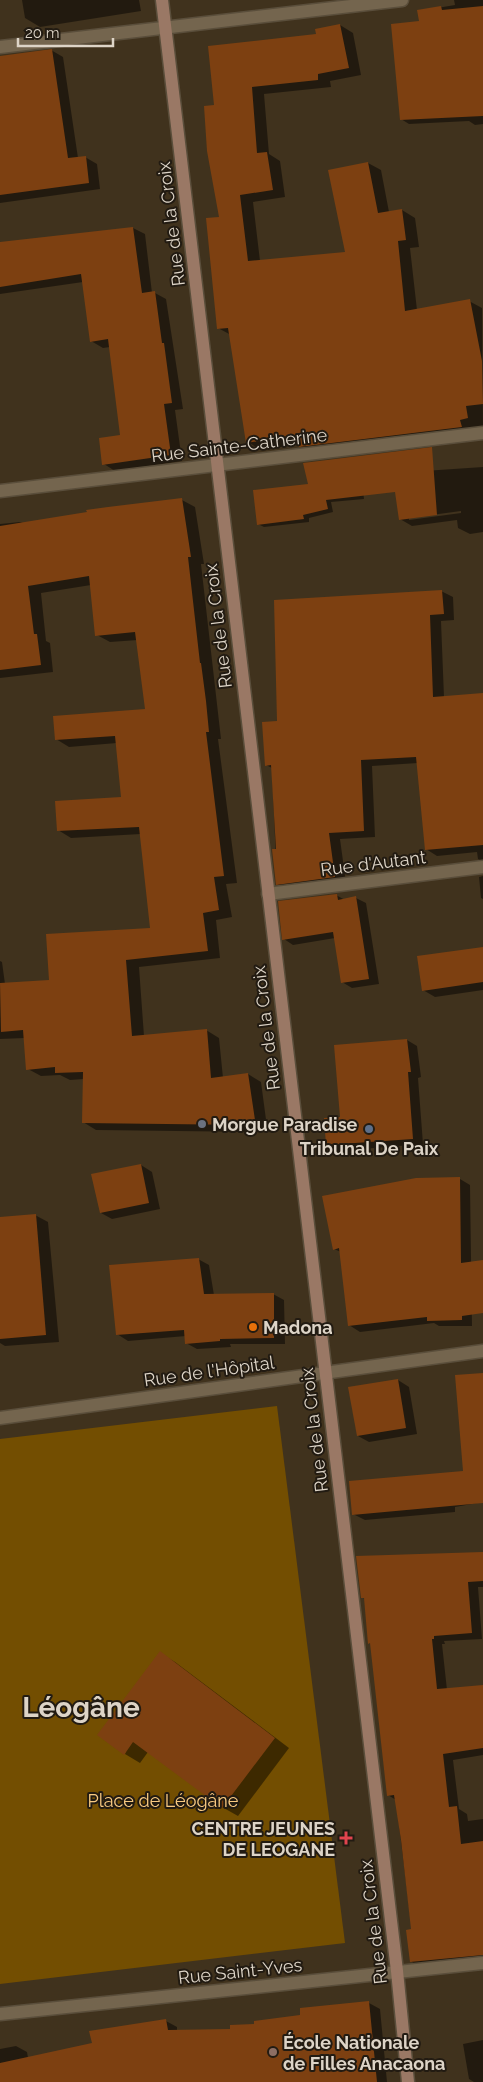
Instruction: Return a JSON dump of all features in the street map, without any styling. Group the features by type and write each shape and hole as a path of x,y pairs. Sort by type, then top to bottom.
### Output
{"street":[{"name":"Rue de la Croix","path":"162,0 324,1372 397,1971 408,2082"},
{"path":"0,48 402,0"},
{"name":"Rue Sainte-Catherine","path":"0,491 483,433"},
{"name":"Rue d'Autant","path":"268,894 483,867"},
{"name":"Rue de l'Hôpital","path":"0,1418 483,1351"},
{"name":"Rue Saint-Yves","path":"0,2014 483,1963"}],"green space":[{"name":"Place de Léogâne","path":"277,1406 345,1943 0,1984 0,1439"}],"building":[{"path":"441,6 442,10 483,6 483,116 400,120 391,24 419,21 417,10"},
{"path":"340,24 349,68 318,74 318,80 252,87 257,153 267,152 273,190 240,195 248,261 345,252 328,170 368,162 378,213 402,209 406,240 398,241 405,311 470,299 482,361 483,404 466,406 468,418 460,420 462,427 299,447 296,436 246,443 228,328 217,329 206,218 219,217 207,151 204,106 214,105 208,46 316,34 315,29"},
{"path":"52,49 68,158 86,156 89,183 0,195 0,56"},
{"path":"133,227 142,293 155,291 162,343 164,343 172,403 164,404 171,455 102,465 99,438 120,435 108,339 90,342 81,274 0,287 0,242"},
{"path":"432,447 437,515 399,520 395,492 326,500 328,509 303,515 304,519 257,525 253,490 308,484 303,463"},
{"path":"182,498 191,557 188,557 209,732 206,732 224,876 214,877 219,910 203,913 208,951 126,960 132,1036 207,1029 211,1078 248,1073 255,1120 248,1121 249,1125 82,1123 83,1072 55,1073 55,1067 26,1070 23,1030 1,1032 0,983 49,980 46,934 150,928 139,827 57,831 55,801 121,797 115,736 55,740 53,716 145,709 135,632 95,636 89,576 28,586 34,634 37,634 41,665 0,670 0,526 87,512 86,510"},
{"path":"442,590 444,614 430,615 433,697 483,693 483,845 425,850 416,757 361,760 364,831 329,833 335,877 276,885 272,849 276,849 271,765 265,766 262,722 277,721 274,600"},
{"path":"337,894 338,900 356,896 369,979 341,983 333,932 282,940 278,901"},
{"path":"483,947 483,982 422,991 417,956"},
{"path":"407,1039 411,1072 408,1072 413,1139 326,1145 324,1118 340,1117 334,1045"},
{"path":"141,1164 149,1203 100,1213 91,1174"},
{"path":"460,1177 461,1263 483,1260 483,1313 462,1316 462,1320 427,1321 427,1317 348,1326 339,1248 333,1250 322,1196 416,1178"},
{"path":"36,1214 46,1335 0,1339 0,1217"},
{"path":"199,1258 204,1294 274,1293 274,1338 220,1339 220,1341 185,1344 184,1330 116,1335 109,1265"},
{"path":"483,1373 483,1503 352,1515 349,1481 463,1471 455,1375"},
{"path":"398,1379 406,1428 357,1436 348,1387"},
{"path":"483,1552 483,1581 468,1582 472,1633 434,1636 434,1639 432,1639 437,1689 483,1685 483,1748 443,1754 449,1807 457,1806 461,1844 483,1841 483,1955 410,1962 406,1930 411,1929 401,1840 394,1795 387,1796 370,1643 368,1644 364,1598 361,1598 356,1556"},
{"path":"160,1651 275,1738 222,1808 133,1742 124,1755 97,1735"},
{"path":"369,2001 377,2082 0,2082 0,2063 92,2043 89,2031 166,2019 168,2030 230,2029 230,2025 254,2024 254,2021 300,2015 300,2008"}],"place":[{"name":"Morgue Paradise","path":"202,1124"},
{"name":"Tribunal De Paix","path":"369,1129"},
{"name":"Madona","path":"253,1327"},
{"name":"CENTRE JEUNES DE LEOGANE","path":"346,1838"},
{"name":"École Nationale de Filles Anacaona","path":"273,2052"}],"district":[{"name":"Léogâne","path":"81,1707"}]}
